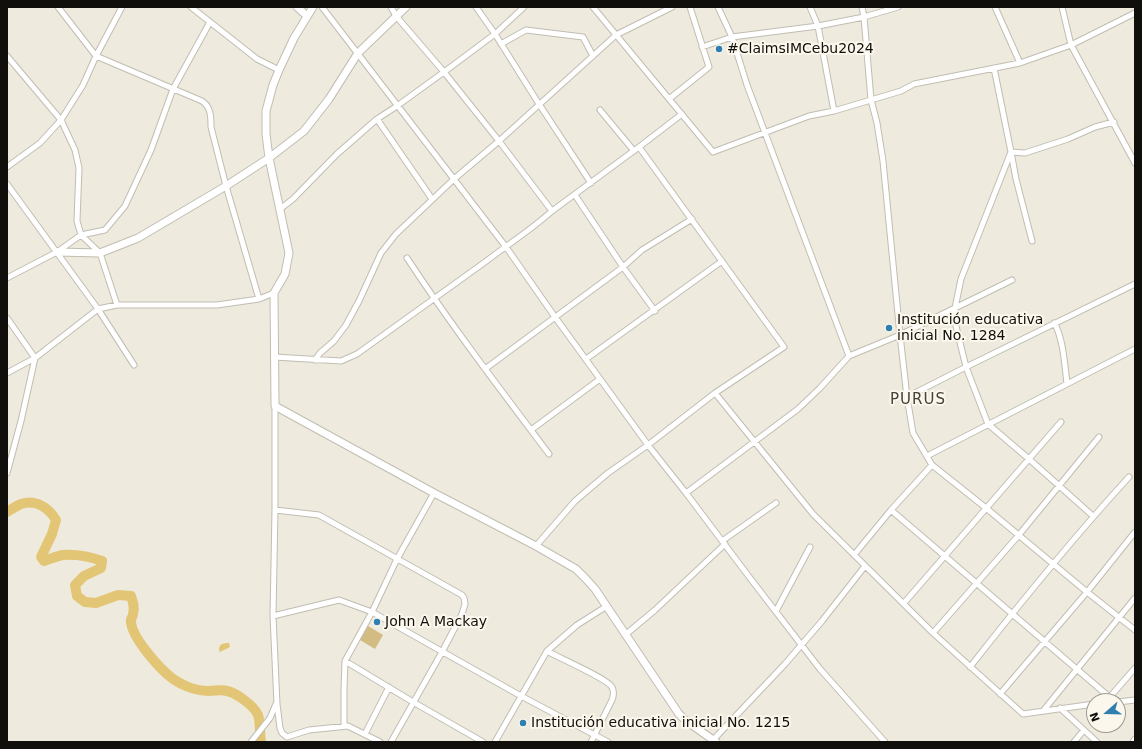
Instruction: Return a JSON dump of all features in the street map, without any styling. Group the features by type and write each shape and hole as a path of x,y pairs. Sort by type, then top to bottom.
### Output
{"street":[{"path":"58,7 96,56 206,104 211,118 211,127 226,186 259,299"},
{"path":"7,167 40,143 61,120 83,85 96,56 122,7"},
{"path":"191,7 256,58 279,70"},
{"path":"297,7 307,16"},
{"path":"313,7 294,38 279,70 273,84 266,111 266,134 269,158 289,253 285,274 274,293 275,510 273,616 277,704 280,728 282,733 287,737 309,730 348,726 380,742"},
{"path":"322,7 506,246 555,317 648,445 686,492 820,669 885,742"},
{"path":"391,7 396,16 444,72 499,141 552,212"},
{"path":"57,252 100,252 138,238 226,186 269,158 304,131 329,99 358,53 406,7"},
{"path":"476,7 591,183"},
{"path":"280,209 293,199 337,154 377,119 495,34 524,7"},
{"path":"593,7 713,152 808,116 834,111 901,91 914,84 1020,63 1072,45 1135,12"},
{"path":"316,360 320,353 334,341 346,325 360,301 381,253 391,239 454,179 499,141 616,35 672,7"},
{"path":"669,99 709,67 690,7"},
{"path":"718,7 732,37 746,85 849,356"},
{"path":"810,7 818,26 834,111"},
{"path":"862,7 871,100 877,123 883,161 900,334 913,433 932,465 1135,630"},
{"path":"702,47 732,37 818,26 864,17 898,7"},
{"path":"995,7 1020,63"},
{"path":"1062,7 1072,45 1135,163"},
{"path":"7,278 57,252 81,235 105,230 125,206 151,150 172,89 210,22"},
{"path":"501,44 526,30 583,37 593,56"},
{"path":"7,56 61,120 75,150 79,168 77,220 81,235 100,252 117,305"},
{"path":"994,68 1010,152 1032,241"},
{"path":"600,110 634,151"},
{"path":"274,357 342,361 357,354 540,223 575,194 682,114"},
{"path":"377,119 432,199"},
{"path":"1010,152 1025,153 1068,140 1095,127 1114,122"},
{"path":"536,546 576,501 608,474 648,445 715,392 784,347 639,147"},
{"path":"1010,152 961,279 954,308 956,326 966,367 988,424 1093,516"},
{"path":"7,184 98,309 134,365"},
{"path":"575,194 623,267 655,311"},
{"path":"485,369 623,267 642,250 692,219"},
{"path":"407,258 434,299 549,454"},
{"path":"586,359 655,311 722,261"},
{"path":"686,492 798,409 820,388 849,356 900,334 1012,280"},
{"path":"908,397 1135,284"},
{"path":"7,373 35,358 98,309 117,305 217,305 259,299 274,293"},
{"path":"7,318 35,358 21,421 7,473"},
{"path":"1054,323 1057,328 1062,347 1067,384"},
{"path":"927,456 1135,349"},
{"path":"531,430 600,379"},
{"path":"715,392 813,514 933,633 1023,714 1086,705"},
{"path":"275,406 576,569 586,579 607,606 679,714 714,741 785,664 822,621 865,566"},
{"path":"904,603 1061,422"},
{"path":"933,633 1018,536 1099,437"},
{"path":"854,555 891,510 932,465"},
{"path":"970,667 1012,613 1093,516 1129,477"},
{"path":"344,726 345,661 372,612 397,558 434,493"},
{"path":"625,635 655,610 723,542 776,503"},
{"path":"275,510 319,515 462,595 465,601 464,608 442,652 391,742"},
{"path":"891,510 1105,693"},
{"path":"1000,694 1087,592 1135,532"},
{"path":"776,611 810,547"},
{"path":"1043,711 1135,598"},
{"path":"273,616 339,600 372,612 521,696 608,742"},
{"path":"495,742 547,651 577,625 607,606"},
{"path":"547,651 592,674 613,688 614,695 612,700 591,742"},
{"path":"345,661 484,742"},
{"path":"1116,693 1135,668"},
{"path":"365,734 389,687"},
{"path":"251,742 270,718 277,704"},
{"path":"1060,708 1097,742"},
{"path":"1074,742 1084,730"}],"shaded area":[{"path":"368,626 383,635 375,649 360,640"},
{"path":"229,643 230,647 220,652 220,646"}],"waterway":[{"path":"7,512 21,504 27,503 37,504 46,508 56,520 52,534 41,557 44,561 63,555 83,556 102,561 101,568 84,576 75,585 77,596 85,602 96,603 118,595 131,596 134,607 131,621 132,628 145,650 157,664 171,678 181,684 203,691 225,690 236,694 245,700 258,715 261,742"}],"place":[{"name":"#ClaimsIMCebu2024","path":"719,49"},
{"name":"Institución educativa inicial No. 1284","path":"889,328"},
{"name":"John A Mackay","path":"377,622"},
{"name":"Institución educativa inicial No. 1215","path":"523,723"}],"district":[{"name":"PURUS","path":"918,400"}]}
